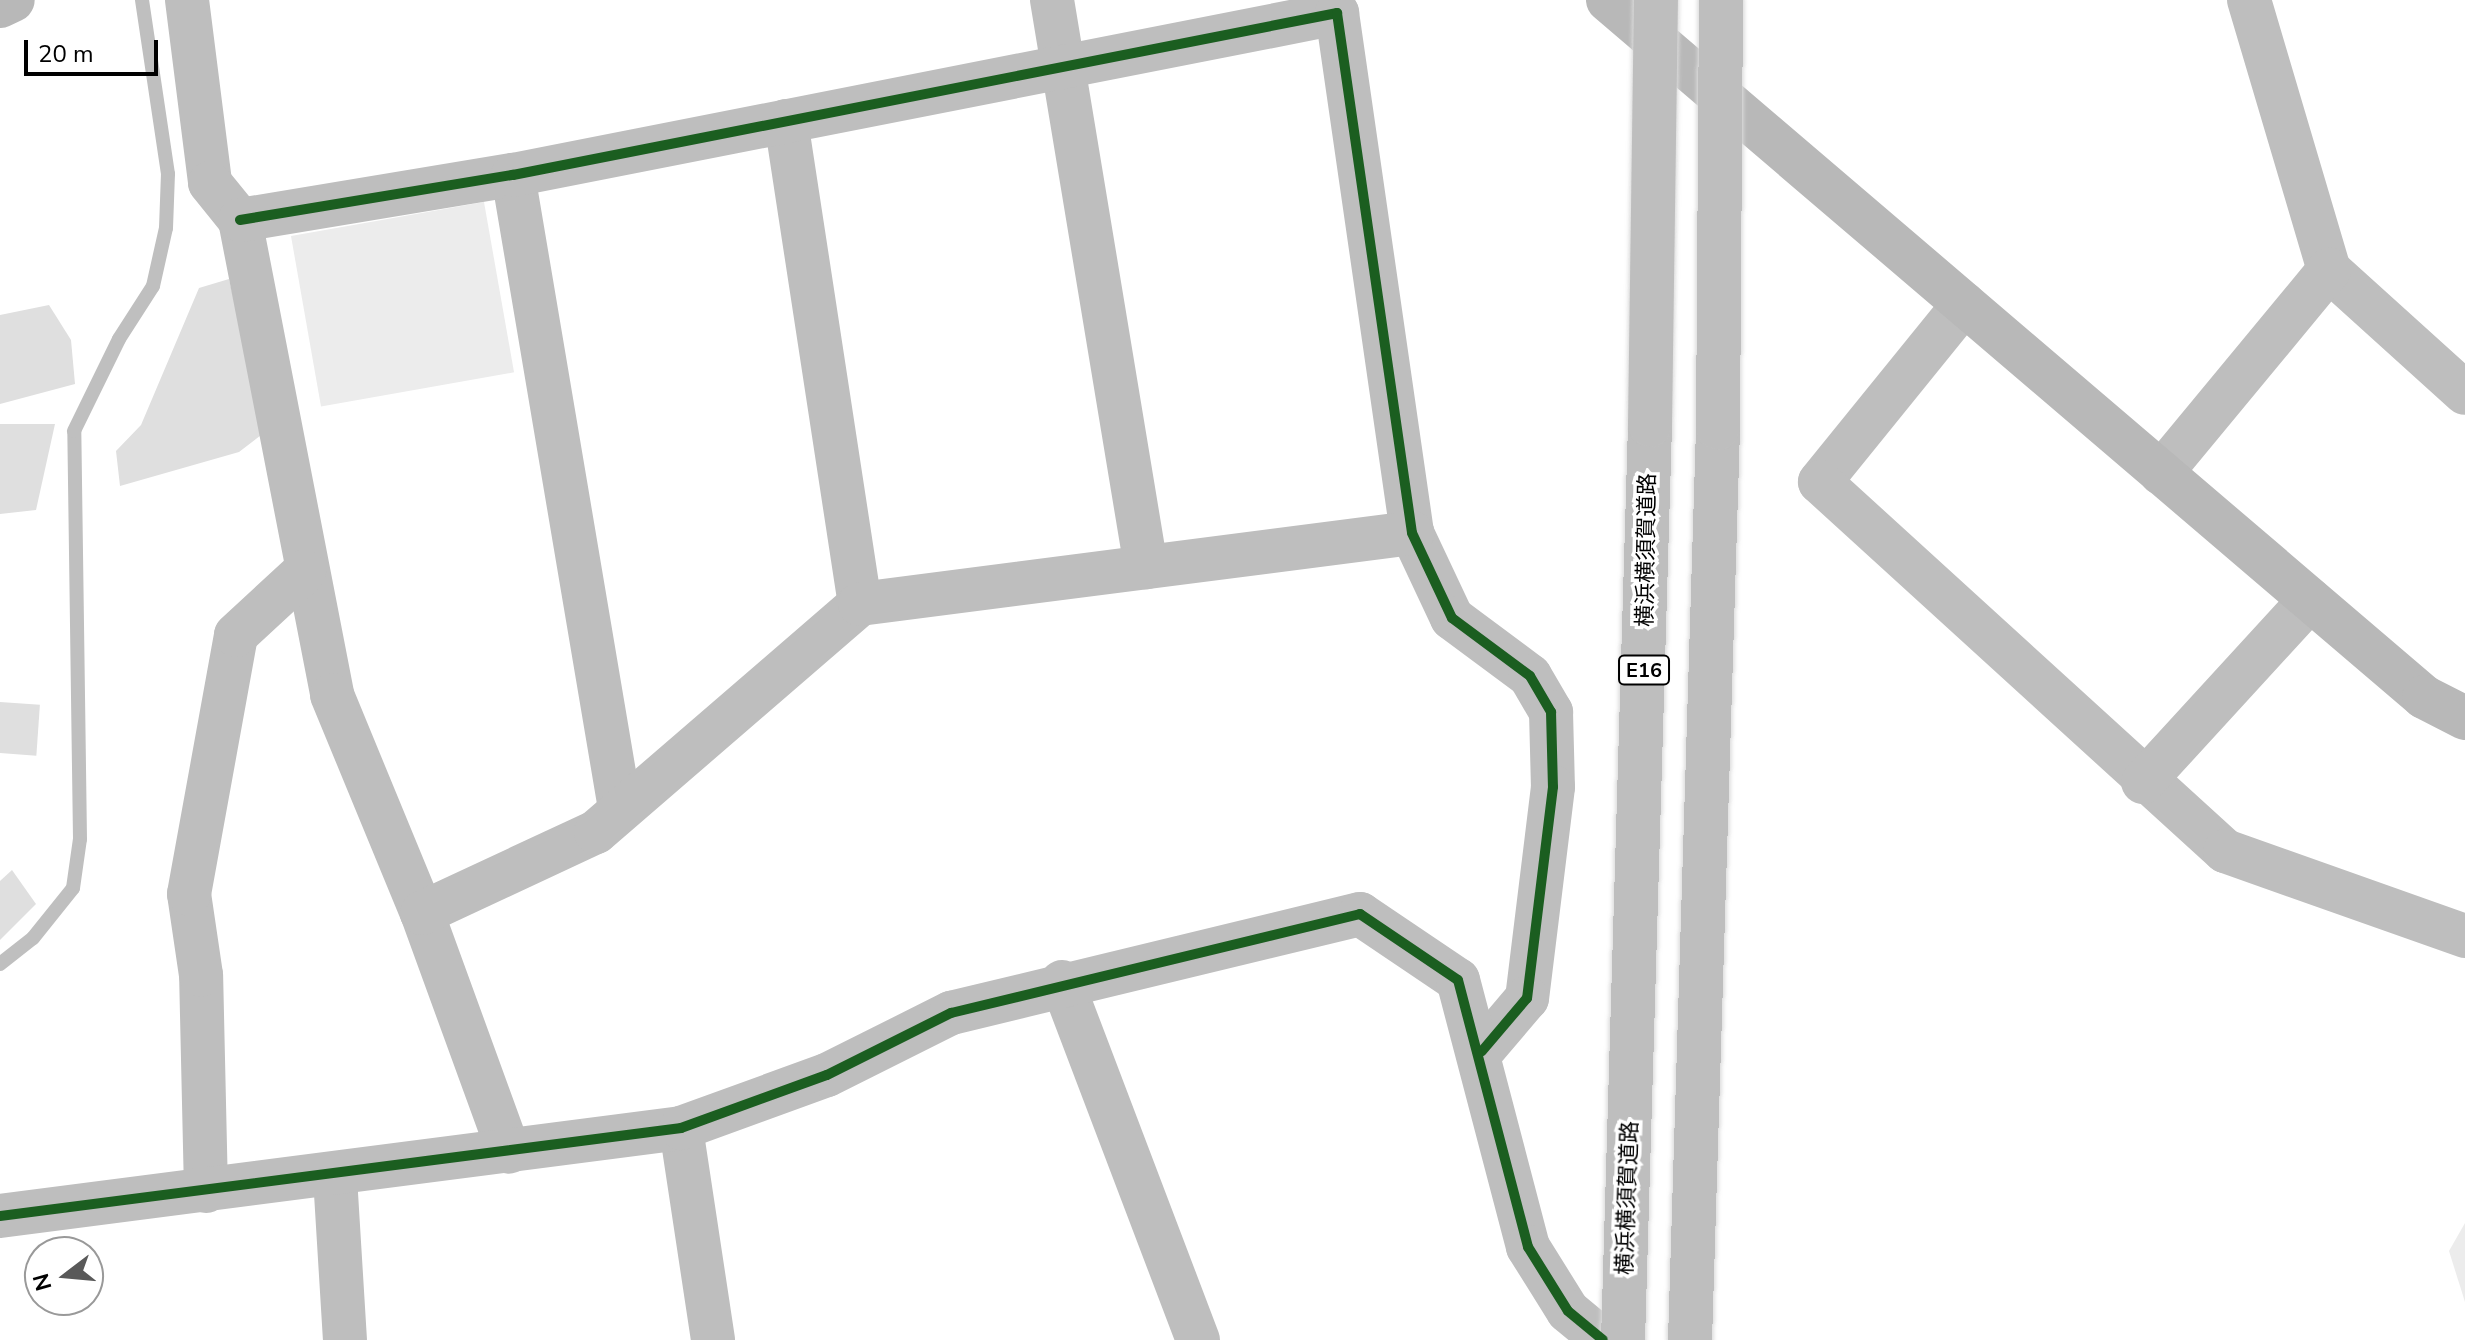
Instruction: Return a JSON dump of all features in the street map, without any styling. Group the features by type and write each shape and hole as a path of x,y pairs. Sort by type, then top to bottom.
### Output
{"main road":[{"path":"187,0 210,183 240,220 304,572 332,695 422,913 509,1152"},
{"path":"1052,0 1146,567"},
{"name":"横浜横須賀道路","path":"1623,1340 1650,441 1656,0"},
{"path":"1690,1340 1718,428 1721,0"},
{"path":"2249,0 2329,270 2465,393"},
{"path":"240,220 513,175 1337,13 1412,533 1452,618 1530,676 1551,712 1553,787 1527,998 1482,1051"},
{"path":"786,121 860,604"},
{"path":"513,175 620,808"},
{"path":"2161,473 2329,270"},
{"path":"1964,304 1820,482 2143,782 2225,851 2465,936"},
{"path":"422,913 596,832 620,808 860,604 1412,533"},
{"path":"206,1191 201,975 189,894 236,635 304,572"},
{"path":"2143,782 2310,600"},
{"path":"0,1216 335,1177 681,1128 827,1075 951,1013 1062,982 1360,914 1458,980 1482,1051 1528,1247 1568,1311 1603,1340"},
{"path":"1062,982 1198,1340"},
{"path":"681,1128 713,1340"},
{"path":"335,1177 345,1340"}],"street":[{"path":"0,6 13,0"},
{"path":"1608,0 2424,697 2465,718"}],"shaded area":[{"path":"484,202 514,372 321,406 291,236"},
{"path":"2465,1223 2465,1302 2449,1251"}],"building":[{"path":"229,279 265,432 239,452 120,486 116,451 141,425 199,288"},
{"path":"49,305 71,340 75,384 0,404 0,315"},
{"path":"0,424 55,424 36,510 0,514"},
{"path":"0,702 40,705 36,756 0,753"},
{"path":"12,870 36,904 0,940 0,881"}],"waterway":[{"path":"0,964 33,938 73,888 80,839 74,431 119,339 153,286 166,228 168,174 142,0"}],"cycle path":[{"path":"240,220 513,175 1337,13 1412,533 1452,618 1530,676 1551,712 1553,787 1527,998 1482,1051"},
{"path":"0,1216 681,1128 827,1075 951,1013 1360,914 1458,980 1528,1247 1568,1311 1603,1340"}]}
